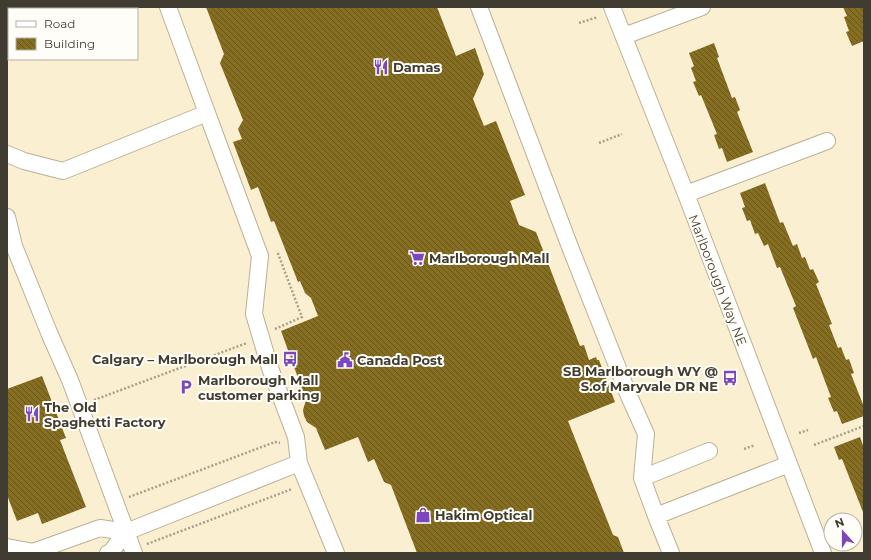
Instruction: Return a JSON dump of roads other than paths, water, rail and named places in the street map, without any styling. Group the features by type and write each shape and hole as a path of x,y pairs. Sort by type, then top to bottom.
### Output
{"street":[{"path":"168,7 260,256 254,314 270,368 296,437 300,464 336,553"},
{"path":"479,7 570,247 646,434 642,478 672,553"},
{"name":"Marlborough Way NE","path":"612,7 686,194 823,553"},
{"path":"624,36 702,7"},
{"path":"7,154 24,161 63,171 207,113"},
{"path":"686,194 827,141"},
{"path":"7,217 14,246 70,380 126,532 140,549"},
{"path":"642,478 709,451"},
{"path":"7,547 32,552 100,528 126,532 300,464"},
{"path":"656,516 789,464"},
{"path":"108,553 111,552 126,532"}],"place":[{"name":"Damas","path":"381,67"},
{"name":"Marlborough Mall","path":"417,258"},
{"name":"Calgary – Marlborough Mall","path":"290,359"},
{"name":"Canada Post","path":"345,360"},
{"name":"SB Marlborough WY @ S.of Maryvale DR NE","path":"730,378"},
{"name":"Marlborough Mall customer parking","path":"186,387"},
{"name":"The Old Spaghetti Factory","path":"32,414"},
{"name":"Hakim Optical","path":"423,515"}]}
